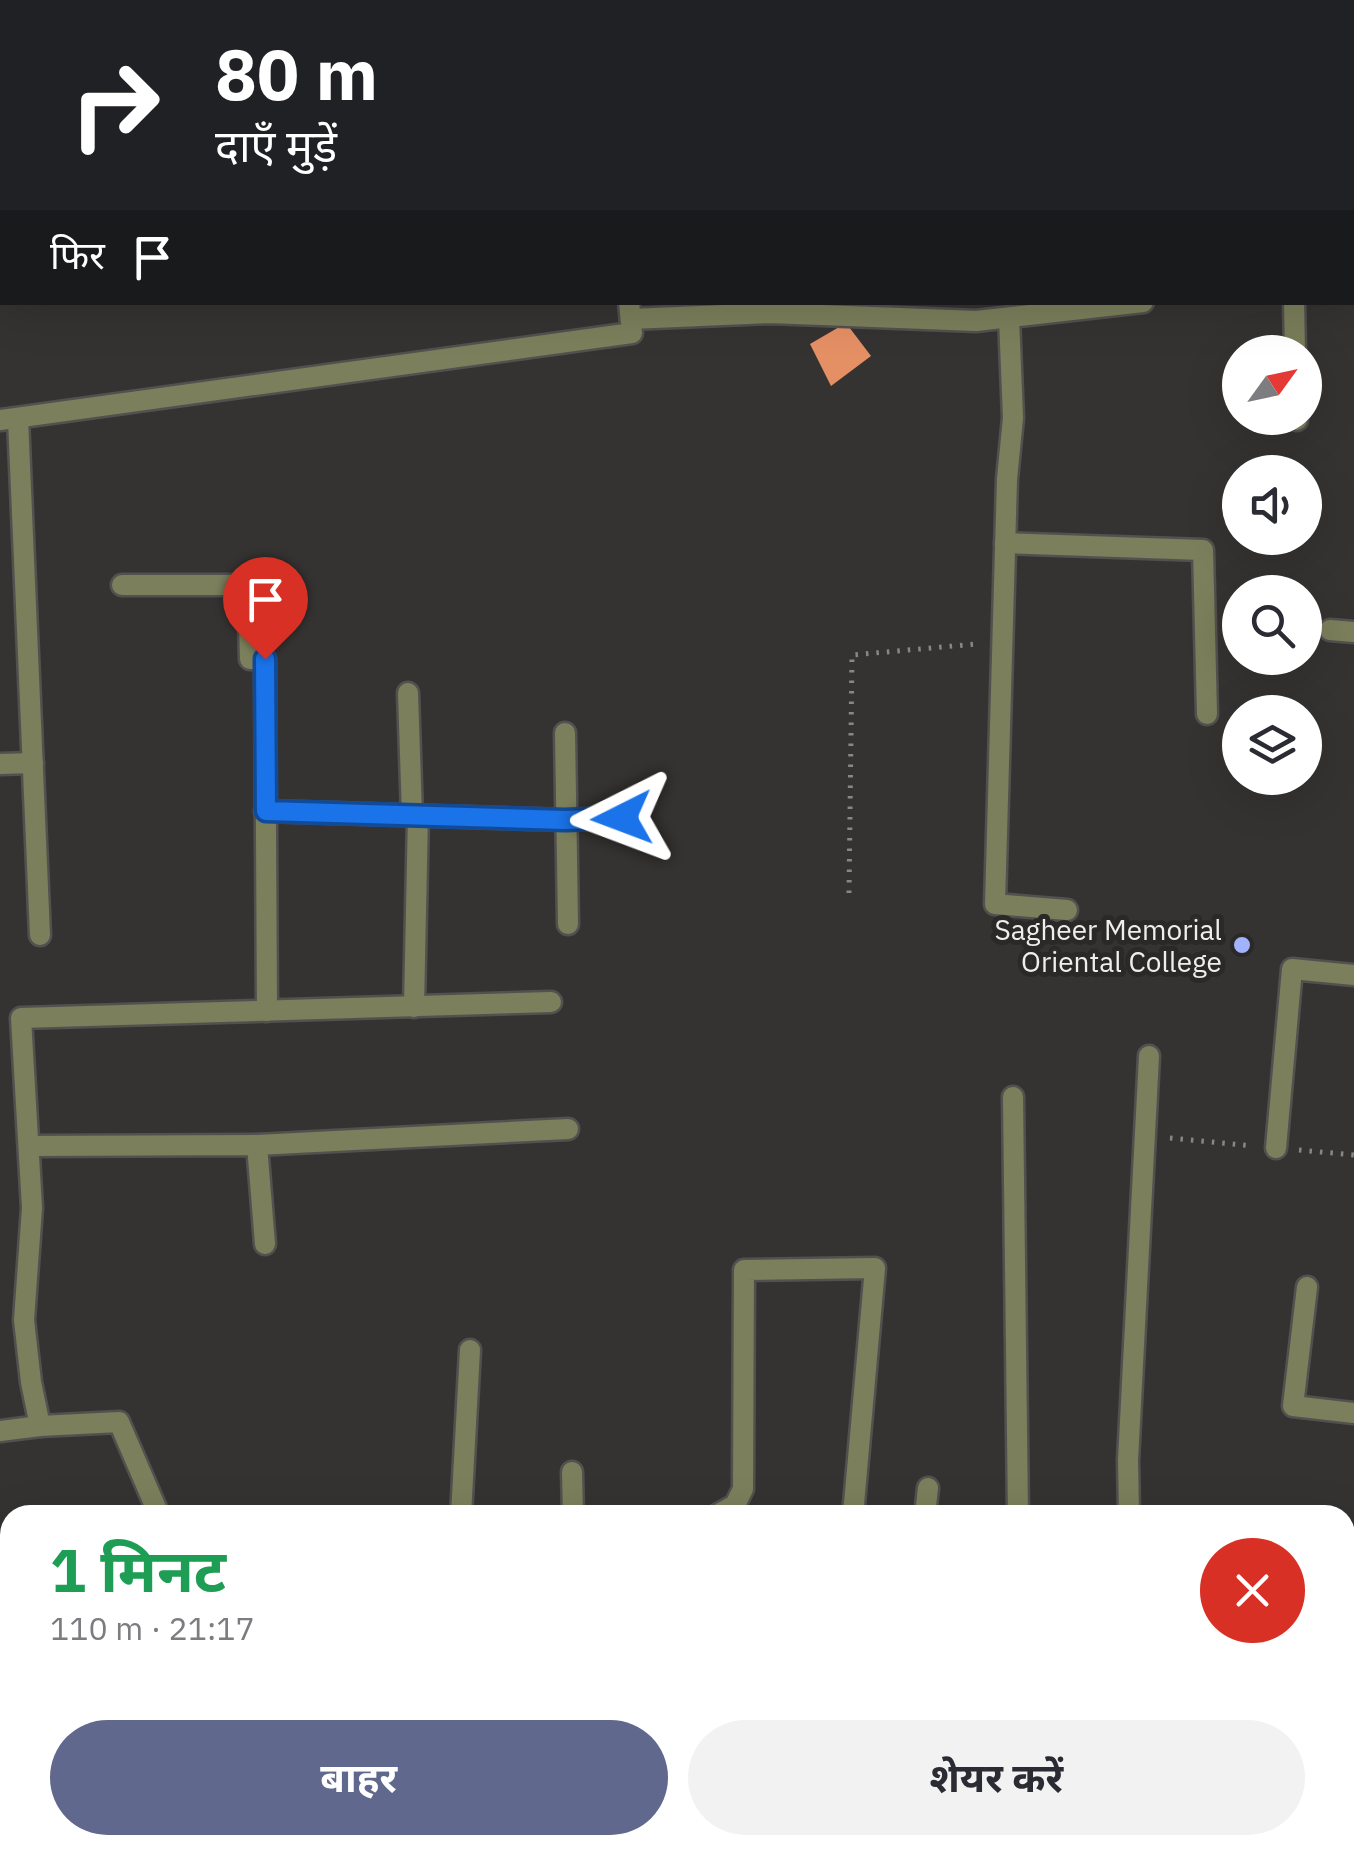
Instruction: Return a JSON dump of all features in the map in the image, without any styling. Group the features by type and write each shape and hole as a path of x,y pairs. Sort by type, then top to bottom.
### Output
{"street":[{"path":"40,935 9,420 632,333 630,311 770,312 976,321 1118,305"},
{"path":"1294,305 1295,335"},
{"path":"1009,318 1013,418 1005,543 995,904 1067,910"},
{"path":"1005,543 1203,550 1206,714"},
{"path":"122,585 248,585 250,658 265,659 266,1011"},
{"path":"1330,630 1354,632"},
{"path":"408,693 415,815 414,1007"},
{"path":"565,733 568,924"},
{"path":"0,764 32,763"},
{"path":"266,811 565,820 622,818"},
{"path":"1276,1148 1292,969 1354,974"},
{"path":"40,1426 30,1382 24,1320 32,1208 21,1018 550,1002"},
{"path":"1129,1505 1149,1056"},
{"path":"1013,1097 1018,1505"},
{"path":"28,1146 256,1145 568,1129"},
{"path":"256,1145 265,1244"},
{"path":"736,1505 743,1489 744,1270 874,1268 854,1505"},
{"path":"1307,1287 1293,1406 1354,1413"},
{"path":"462,1505 470,1350"},
{"path":"0,1431 119,1422 155,1505"},
{"path":"572,1472 574,1505"},
{"path":"926,1505 928,1488"}],"path":[{"path":"849,893 852,655 1004,641"}],"building":[{"path":"846,323 871,356 831,386 810,344"}],"place":[{"name":"Sagheer Memorial Oriental College","path":"1242,945"}],"route":[{"path":"265,659 266,811 565,820 622,818"}]}
